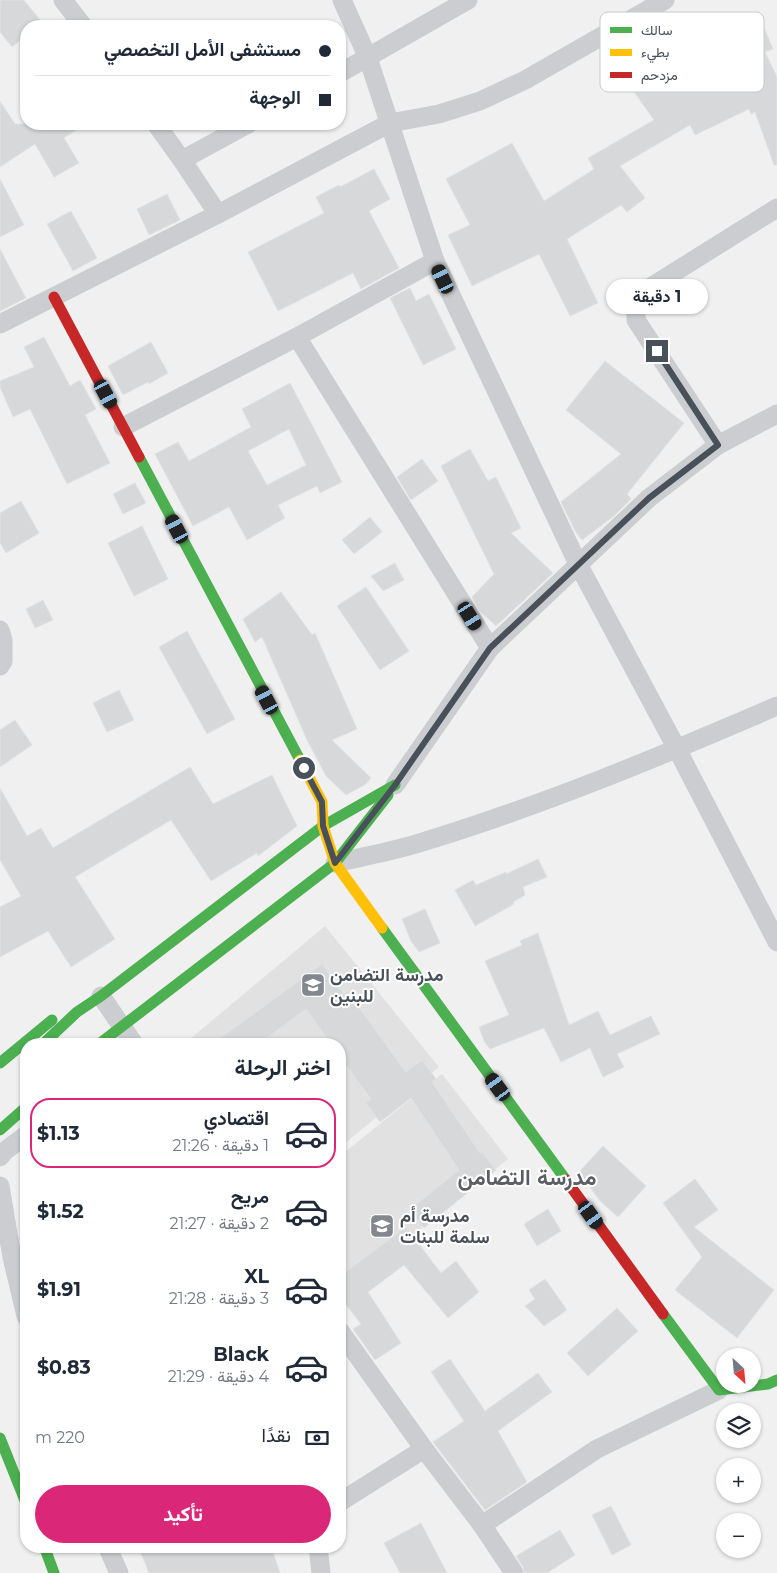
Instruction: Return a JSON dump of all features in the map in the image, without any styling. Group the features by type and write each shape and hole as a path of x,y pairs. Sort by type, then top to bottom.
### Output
{"street":[{"path":"63,0 78,20"},
{"path":"342,0 368,58 435,261 578,564 777,942"},
{"path":"346,70 468,0"},
{"path":"644,12 665,0"},
{"path":"0,324 218,214 390,123 439,114 480,100 525,80 600,37"},
{"path":"160,130 218,214"},
{"path":"182,160 237,130"},
{"path":"718,445 636,320 636,303 646,290 777,208"},
{"path":"123,427 435,261"},
{"path":"54,297 322,802 323,826 335,863 716,1386"},
{"path":"297,336 490,648"},
{"path":"107,1038 335,863 395,785 490,648 649,498 718,445 777,414"},
{"path":"0,630 3,640 4,661 0,666"},
{"path":"335,863 414,844 500,816 677,749 777,706"},
{"path":"49,1038 77,1012 101,996 323,826 395,785"},
{"path":"101,996 130,1038"},
{"path":"30,1038 80,1000 101,996"},
{"path":"0,1062 20,1046"},
{"path":"0,1130 20,1112"},
{"path":"0,1157 20,1140"},
{"path":"0,1186 12,1257 20,1291"},
{"path":"346,1339 424,1449 482,1525 514,1573"},
{"path":"761,1385 777,1380"},
{"path":"482,1525 597,1449 716,1391"},
{"path":"0,1438 5,1464 20,1492"},
{"path":"346,1498 424,1449"},
{"path":"47,1553 54,1573"},
{"path":"110,1553 119,1573"},
{"path":"319,1553 321,1573"}],"shaded area":[{"name":"مدرسة التضامن للبنين","path":"325,926 439,1067 346,1142 346,1038 191,1038"},
{"name":"مدرسة أم سلمة للبنات","path":"442,1074 508,1159 346,1288 346,1151"}],"building":[{"path":"0,0 24,0 40,20 20,20 20,41 12,47 0,32"},
{"path":"764,27 773,49 765,52 777,77 777,165 774,165 755,112 751,114 749,109 695,135 690,125 620,166 645,198 627,212 621,205 567,239 598,303 570,316 539,254 472,286 448,235 470,225 446,179 512,143 544,201 594,169 588,158 654,120 634,92 764,92"},
{"path":"0,101 15,124 20,124 20,130 76,130 64,138 79,163 54,177 35,144 0,167"},
{"path":"374,169 390,199 369,211 399,268 361,289 353,273 278,311 248,252 324,213 316,197"},
{"path":"0,179 24,225 0,237"},
{"path":"167,194 180,220 149,235 137,209"},
{"path":"71,211 97,258 73,271 47,224"},
{"path":"0,249 26,298 0,311"},
{"path":"410,288 416,301 429,294 456,349 423,365 390,298"},
{"path":"44,337 70,386 80,380 96,409 85,415 110,463 67,484 30,409 13,417 0,387 0,381 34,367 24,347"},
{"path":"151,342 168,373 149,384 148,382 123,395 108,366"},
{"path":"605,361 684,423 627,494 631,499 614,516 582,540 575,531 561,502 621,454 566,410"},
{"path":"290,383 342,482 320,493 317,486 278,505 285,518 247,540 229,507 193,526 155,454 178,442 189,461 251,427 242,409","holes":["289,429 306,465 267,485 248,451"]},
{"path":"470,449 488,481 496,477 521,528 511,533 553,573 496,626 480,611 472,597 494,574 441,466"},
{"path":"422,459 438,481 411,500 397,477"},
{"path":"135,483 146,503 123,514 113,494"},
{"path":"21,501 39,533 6,553 0,543 0,513"},
{"path":"370,517 382,532 354,554 342,540"},
{"path":"142,526 168,579 134,596 108,543"},
{"path":"395,563 404,580 383,591 371,576"},
{"path":"366,587 409,651 380,670 337,606"},
{"path":"281,592 312,635 315,633 357,729 332,740 371,778 366,784 346,795 326,776 308,742 262,637 255,642 243,619"},
{"path":"43,600 53,620 35,628 26,609"},
{"path":"187,631 235,719 207,734 159,647"},
{"path":"119,690 134,720 107,732 93,703"},
{"path":"15,720 32,745 0,767 0,730"},
{"path":"190,767 213,804 272,775 297,826 258,856 257,853 211,881 171,820 75,877 115,939 71,967 48,931 0,957 0,907 21,896 0,860 0,788 27,836 41,828 53,848"},
{"path":"538,859 547,877 523,887 525,895 513,902 514,904 475,926 455,890 473,880 476,885"},
{"path":"425,909 440,943 419,952 411,941 402,919"},
{"path":"538,933 569,1025 598,1011 610,1035 651,1016 660,1034 617,1054 624,1067 603,1077 590,1048 561,1062 544,1028 490,1049 484,1041 479,1027 509,1015 485,961 522,945 520,941"},
{"path":"322,964 346,997 350,995 406,1072 422,1060 436,1079 432,1082 480,1153 482,1152 496,1170 424,1228 409,1210 459,1170 411,1098 380,1122 366,1103 371,1099 346,1065 346,1038 327,1038 306,1009 267,1038 220,1038"},
{"path":"603,1146 646,1186 618,1217 600,1201 579,1172"},
{"path":"695,1179 718,1210 694,1227 774,1290 737,1338 675,1290 702,1257 663,1203"},
{"path":"548,1209 561,1231 537,1246 524,1224"},
{"path":"406,1227 441,1273 456,1261 479,1292 448,1318 404,1265 368,1292 401,1343 375,1360 353,1329 361,1324 346,1305 346,1272"},
{"path":"545,1279 567,1310 544,1326 525,1306 535,1299 529,1290"},
{"path":"617,1308 638,1331 588,1376 567,1353"},
{"path":"450,1359 485,1411 538,1373 552,1392 498,1431 527,1482 485,1510 433,1442 464,1421 431,1372"},
{"path":"611,1506 631,1545 612,1555 592,1515"},
{"path":"421,1523 447,1573 400,1573 384,1543"},
{"path":"560,1530 575,1555 547,1573 525,1573 516,1556"},
{"path":"141,1553 273,1553 280,1573 149,1573"}],"traffic: fast":[{"path":"139,457 300,760"},
{"path":"49,1038 77,1012 101,996 323,826 395,785"},
{"path":"107,1038 335,863 388,795"},
{"path":"382,928 566,1180"},
{"path":"30,1038 52,1020"},
{"path":"0,1063 20,1046"},
{"path":"0,1130 20,1112"},
{"path":"663,1314 719,1390 768,1384 777,1380"},
{"path":"0,1438 20,1488"},
{"path":"47,1553 54,1573"}],"traffic: slow":[{"path":"300,760 322,802 323,826 335,863 382,928"}],"traffic: jam":[{"path":"54,297 139,457"},
{"path":"566,1180 663,1314"}],"place":[{"name":"مدرسة التضامن للبنين","path":"313,985"},
{"name":"مدرسة أم سلمة للبنات","path":"382,1226"}],"district":[{"name":"مدرسة التضامن","path":"527,1177"}],"route":[{"path":"304,768 322,802 323,826 335,863 395,785 490,648 649,498 718,445 657,351"}]}
